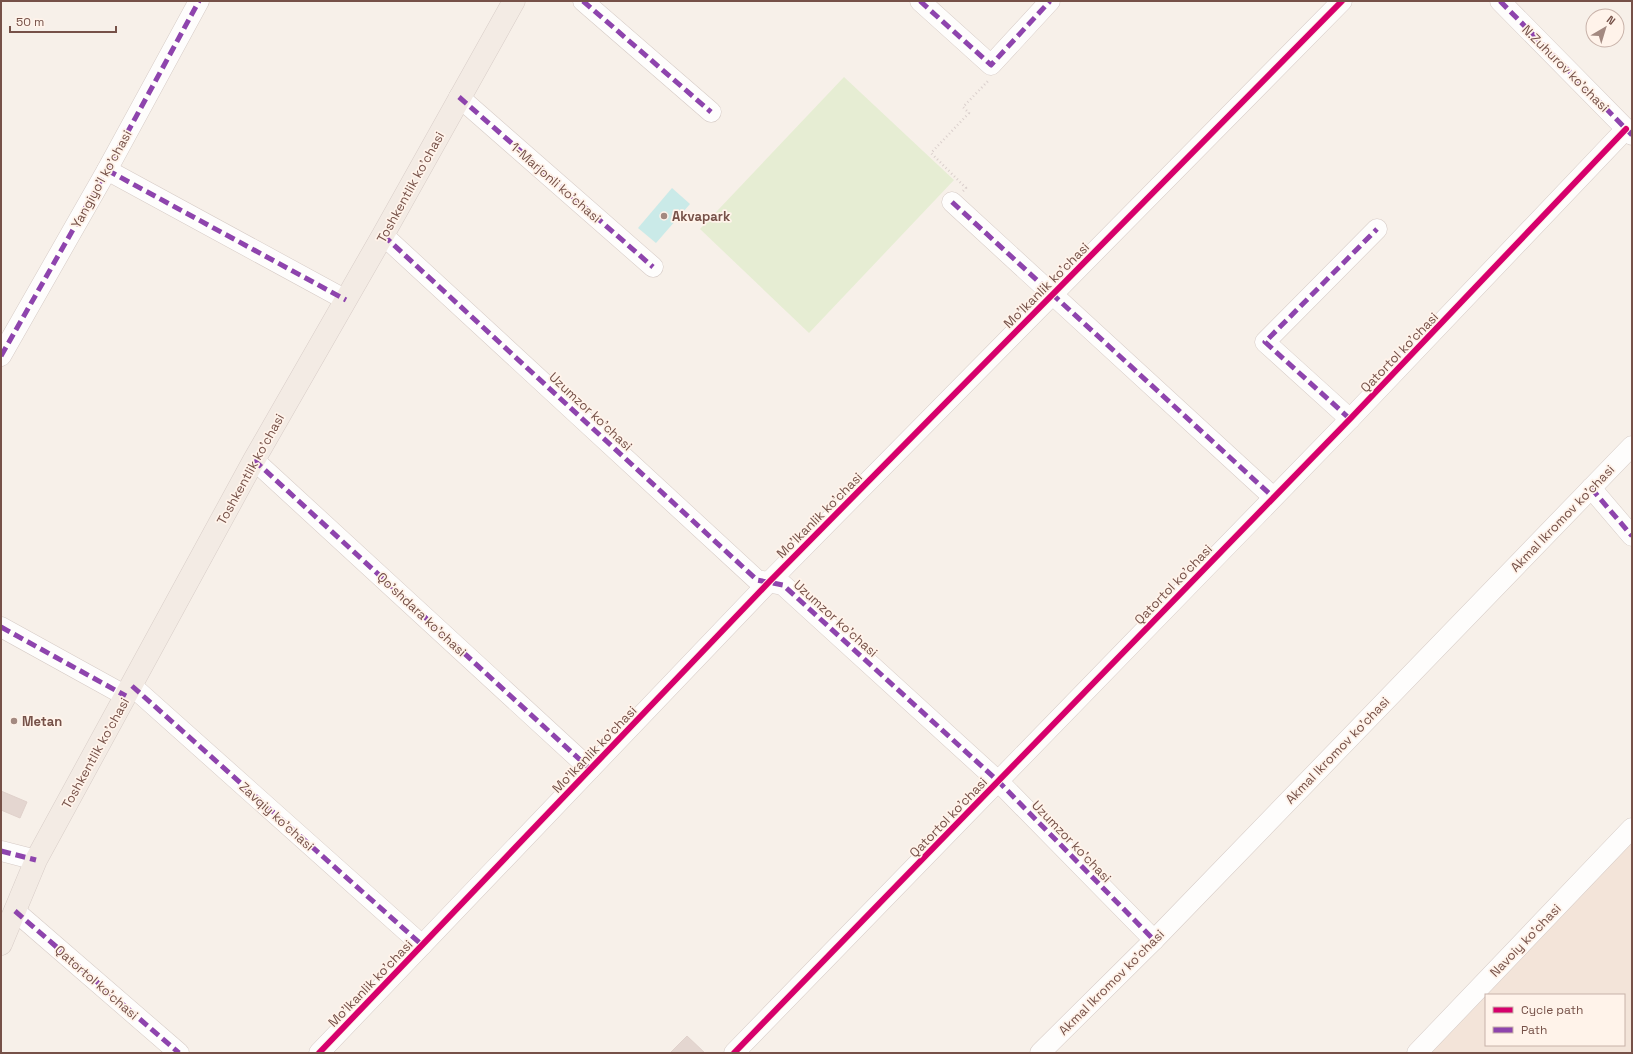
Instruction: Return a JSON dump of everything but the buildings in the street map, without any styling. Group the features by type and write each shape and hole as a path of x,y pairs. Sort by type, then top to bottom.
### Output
{"main road":[{"name":"Toshkentlik ko'chasi","path":"1,944 36,860 254,460 383,235 514,1"}],"street":[{"name":"Yangiyo'l ko'chasi","path":"1,356 107,170 199,1"},
{"path":"583,1 711,112"},
{"path":"920,1 991,64 1050,1"},
{"name":"Mo'lkanlik ko'chasi","path":"319,1053 769,582 1342,1"},
{"name":"N.Zuhurov ko'chasi","path":"1500,1 1629,132"},
{"name":"1-Marjonli ko'chasi","path":"459,97 653,267"},
{"name":"Qatortol ko'chasi","path":"734,1053 1629,132"},
{"path":"107,170 346,300"},
{"path":"952,202 1273,497"},
{"path":"1350,419 1265,342 1377,229"},
{"name":"Uzumzor ko'chasi","path":"383,235 757,580 783,585 998,781 1154,940"},
{"name":"Akmal Ikromov ko'chasi","path":"1040,1053 1154,940 1632,446"},
{"name":"Qo'shdara ko'chasi","path":"254,460 590,769"},
{"path":"1591,488 1632,536"},
{"name":"Zavqiy ko'chasi","path":"1,627 129,691 422,945"},
{"name":"Navoiy ko'chasi","path":"1417,1053 1632,828"},
{"path":"1,851 36,860"},
{"name":"Qatortol ko'chasi","path":"15,911 179,1053"}],"path":[{"path":"952,202 966,188 931,153 968,113 962,107 991,79 991,64"}],"shaded area":[{"path":"1632,829 1632,1053 1421,1053"}],"green space":[{"path":"844,77 954,180 809,333 700,229"}],"water":[{"name":"Akvapark","path":"672,188 690,204 656,243 638,228"}],"marked path":[{"path":"1,356 107,170 199,1"},
{"path":"583,1 711,112"},
{"path":"920,1 991,65 1050,1"},
{"path":"1500,1 1632,135"},
{"path":"459,97 653,267"},
{"path":"107,170 346,300"},
{"path":"952,202 1273,497"},
{"path":"1350,419 1265,342 1377,229"},
{"path":"383,235 757,580 783,585 998,781 1154,940"},
{"path":"254,460 590,769"},
{"path":"1591,488 1632,536"},
{"path":"1,627 126,696"},
{"path":"132,686 422,945"},
{"path":"1,851 36,860"},
{"path":"15,911 179,1053"}],"cycle path":[{"path":"319,1053 769,582 1342,1"},
{"path":"734,1053 1350,419 1626,129"}],"place":[{"name":"Akvapark","path":"664,216"},
{"name":"Metan","path":"14,721"}]}
